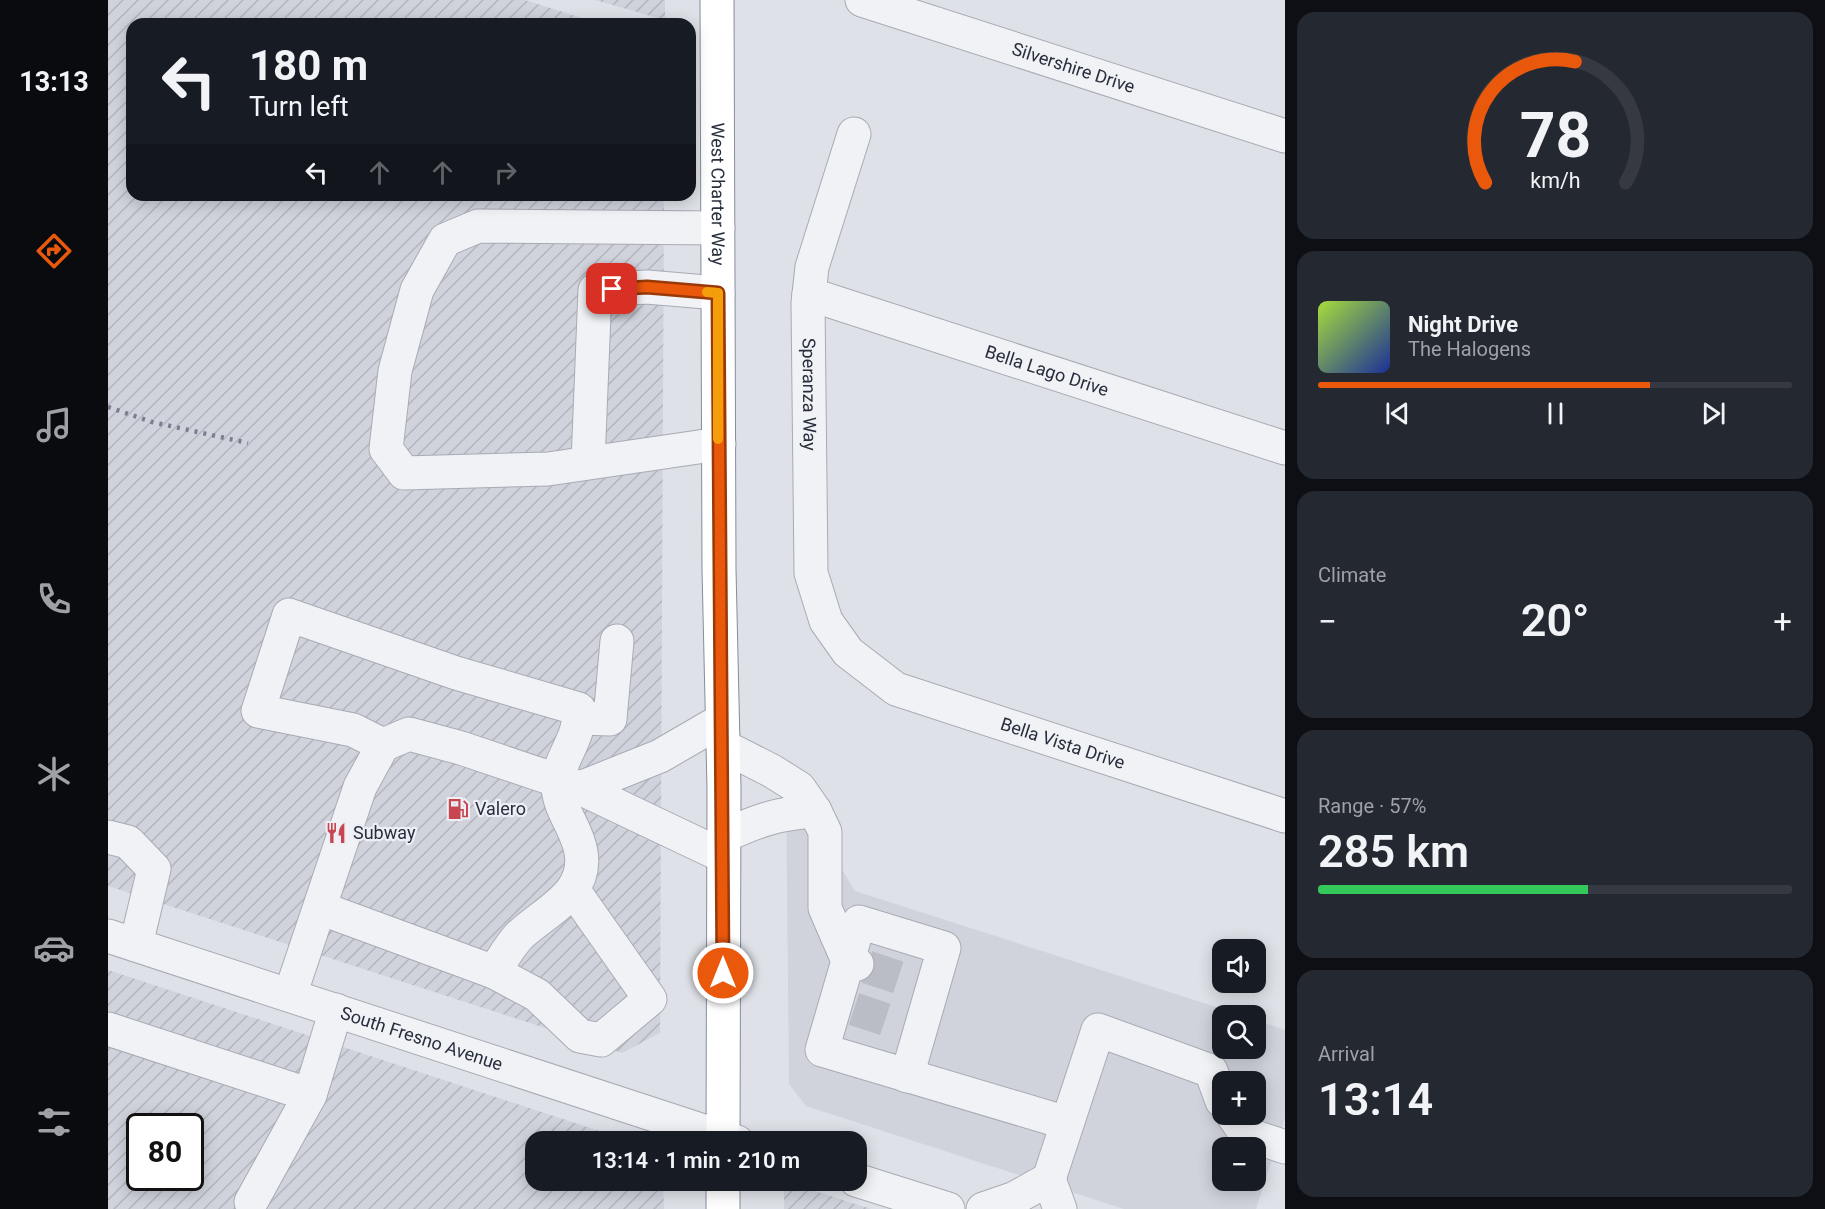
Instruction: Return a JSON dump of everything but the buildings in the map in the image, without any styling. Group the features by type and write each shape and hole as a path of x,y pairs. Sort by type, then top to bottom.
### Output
{"highway":[{"name":"West Charter Way","path":"717,0 718,444 727,1131"},
{"path":"723,1191 723,1209"}],"street":[{"name":"Silvershire Drive","path":"862,0 1285,136"},
{"name":"Speranza Way","path":"848,652 826,621 811,573 809,294 812,267 854,134"},
{"path":"718,228 478,226 445,240 417,290 395,371 386,449 404,473 548,469 718,444"},
{"path":"588,462 595,290 647,287 718,293"},
{"name":"Bella Lago Drive","path":"809,294 1285,448"},
{"path":"382,745 353,730 258,711 290,615 456,673 579,709 580,724 569,785 559,802 572,823 581,852 581,877 574,891 519,937 494,972"},
{"path":"580,718 610,719 617,640"},
{"name":"Bella Vista Drive","path":"848,652 896,688 1285,816"},
{"path":"569,785 660,756 722,733 772,771 799,788 815,811 825,832 825,908 858,964"},
{"path":"290,995 360,787 382,745 409,734 461,748 569,785 723,846 765,817 788,812 815,811"},
{"path":"108,837 128,842 154,869 122,940"},
{"path":"320,908 494,972 537,995 580,1036 601,1040 650,999 574,891"},
{"path":"908,1076 908,1027 921,985 944,948 860,922 858,964 845,1006 822,1050 908,1076 1067,1123"},
{"name":"South Fresno Avenue","path":"122,940 700,1131"},
{"path":"251,1202 310,1095 336,1010"},
{"path":"108,1029 310,1095"},
{"path":"1060,1209 1049,1179 1098,1030 1211,1071 1212,1074"},
{"path":"1240,1125 1246,1134 1285,1147"},
{"path":"983,1209 1015,1198 1049,1179"},
{"path":"867,1184 935,1207"}],"shaded area":[{"path":"108,0 525,0 582,18 126,18 126,201 664,201 660,1033 622,1053 108,886"},
{"path":"595,0 665,0 665,18"},
{"path":"786,776 855,891 1212,1006 1212,1059 1266,1059 1266,1023 1285,1030 1285,1118 1266,1178 1266,1137 1212,1137 1212,1191 1262,1191 1256,1209 1124,1209 806,1106 789,1084"},
{"path":"108,970 599,1131 525,1131 525,1191 663,1191 664,1209 108,1209"},
{"path":"784,1191 815,1191 871,1209 784,1209"}],"tunnel":[{"path":"867,967 909,981"},
{"path":"854,1009 896,1023"}],"railway":[{"path":"108,407 152,422 248,443"}],"slow traffic":[{"path":"707,292 718,293 718,439"}],"place":[{"name":"Valero","path":"458,809"},
{"name":"Subway","path":"336,833"}],"route":[{"path":"612,289 647,287 718,293 719,568 724,788 723,973"}]}
